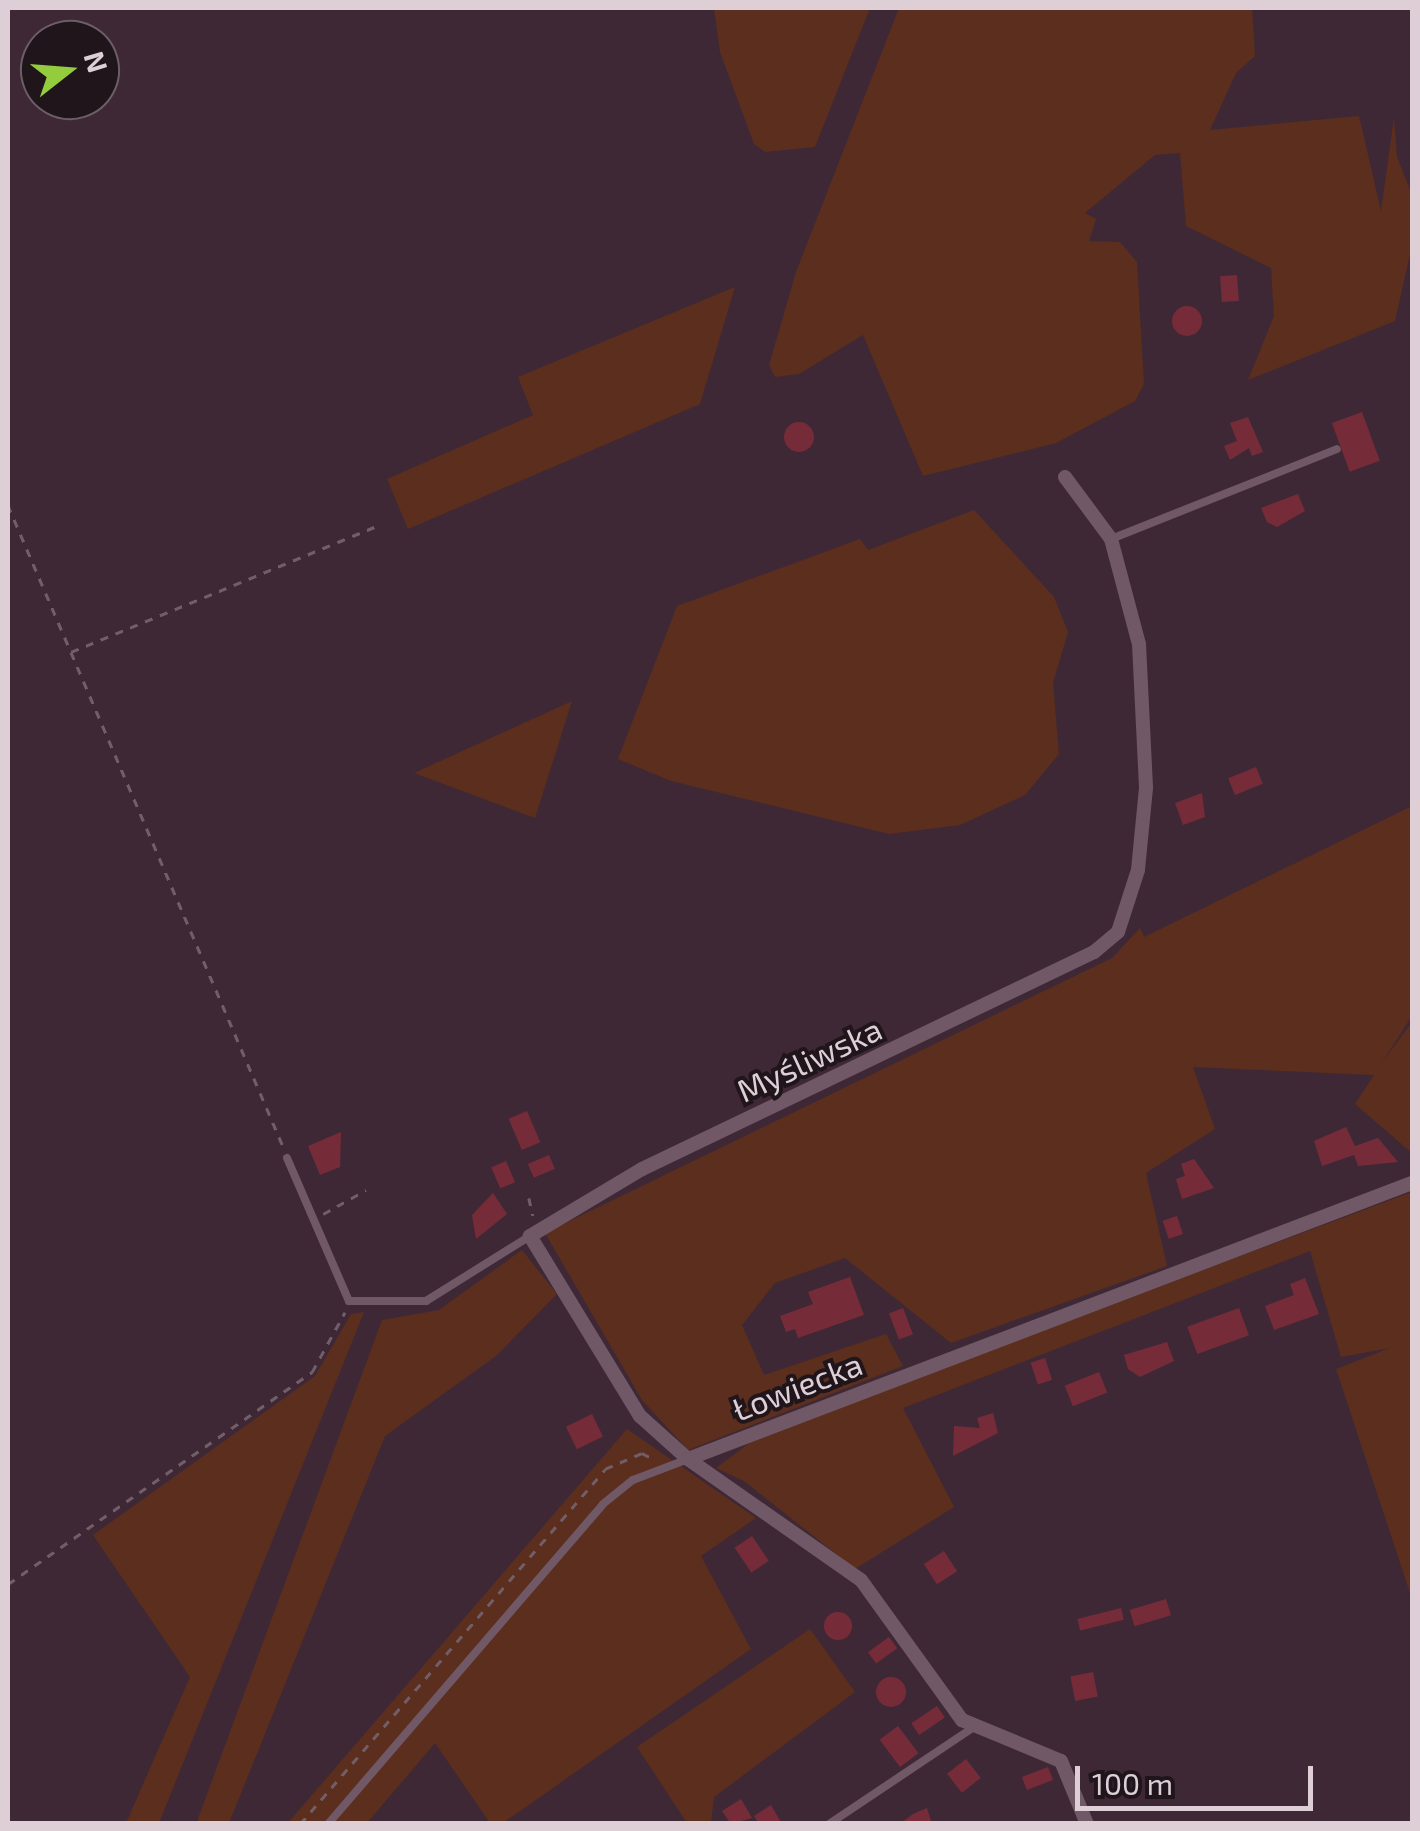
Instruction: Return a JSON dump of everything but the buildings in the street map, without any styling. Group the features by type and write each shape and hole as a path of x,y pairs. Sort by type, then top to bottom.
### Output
{"street":[{"name":"Myśliwska","path":"530,1236 642,1169 1077,961 1118,932 1138,870 1146,717 1128,581 1111,540 1065,477"},
{"name":"Łowiecka","path":"688,1459 1412,1184"},
{"path":"530,1236 617,1386 688,1459 861,1580 942,1697 974,1727 1061,1761 1087,1824"}],"lane":[{"path":"1111,540 1336,450"},
{"path":"288,1158 349,1301 426,1301 530,1236"},
{"name":"Łowiecka","path":"328,1824 602,1504 634,1480 688,1459"},
{"path":"829,1824 974,1727"}],"path":[{"path":"8,505 288,1158"},
{"path":"71,652 374,528"},
{"path":"313,1218 366,1190"},
{"path":"8,1584 312,1372 349,1301"},
{"path":"300,1824 605,1468 642,1453 658,1462"}],"shaded area":[{"path":"714,8 870,8 815,147 765,152 754,144 720,52"},
{"path":"899,8 1252,8 1255,56 1236,73 1210,130 1359,116 1381,211 1394,117 1397,157 1412,195 1412,245 1395,321 1248,380 1274,316 1271,268 1186,226 1180,153 1155,155 1085,213 1096,219 1089,241 1120,242 1137,262 1144,384 1135,401 1056,443 923,476 863,335 799,374 775,377 769,365 796,272"},
{"path":"735,287 700,404 408,529 387,479 533,415 518,377"},
{"path":"974,510 1054,597 1068,632 1053,683 1059,754 1025,795 960,825 889,834 671,781 618,759 677,606 860,539 868,550"},
{"path":"572,701 535,818 414,773"},
{"path":"1412,806 1412,1016 1381,1064 1412,1022 1412,1153 1355,1104 1374,1075 1193,1067 1215,1129 1146,1173 1167,1266 951,1343 845,1258 775,1283 742,1325 764,1375 886,1334 903,1366 688,1450 642,1400 545,1233 1112,958 1140,928 1144,937"},
{"path":"1412,1192 1412,1599 1336,1369 1390,1348 1341,1357 1310,1251 903,1408 954,1507 855,1569 744,1481 716,1468 760,1435"},
{"path":"522,1250 557,1294 496,1356 385,1436 229,1823 196,1824 382,1320 439,1310"},
{"path":"364,1312 159,1823 126,1823 190,1677 93,1535 315,1376 351,1314"},
{"path":"627,1429 756,1518 701,1556 751,1649 503,1823 490,1823 435,1743 367,1823 287,1824"},
{"path":"810,1629 855,1692 714,1797 711,1823 687,1823 637,1747"}]}
